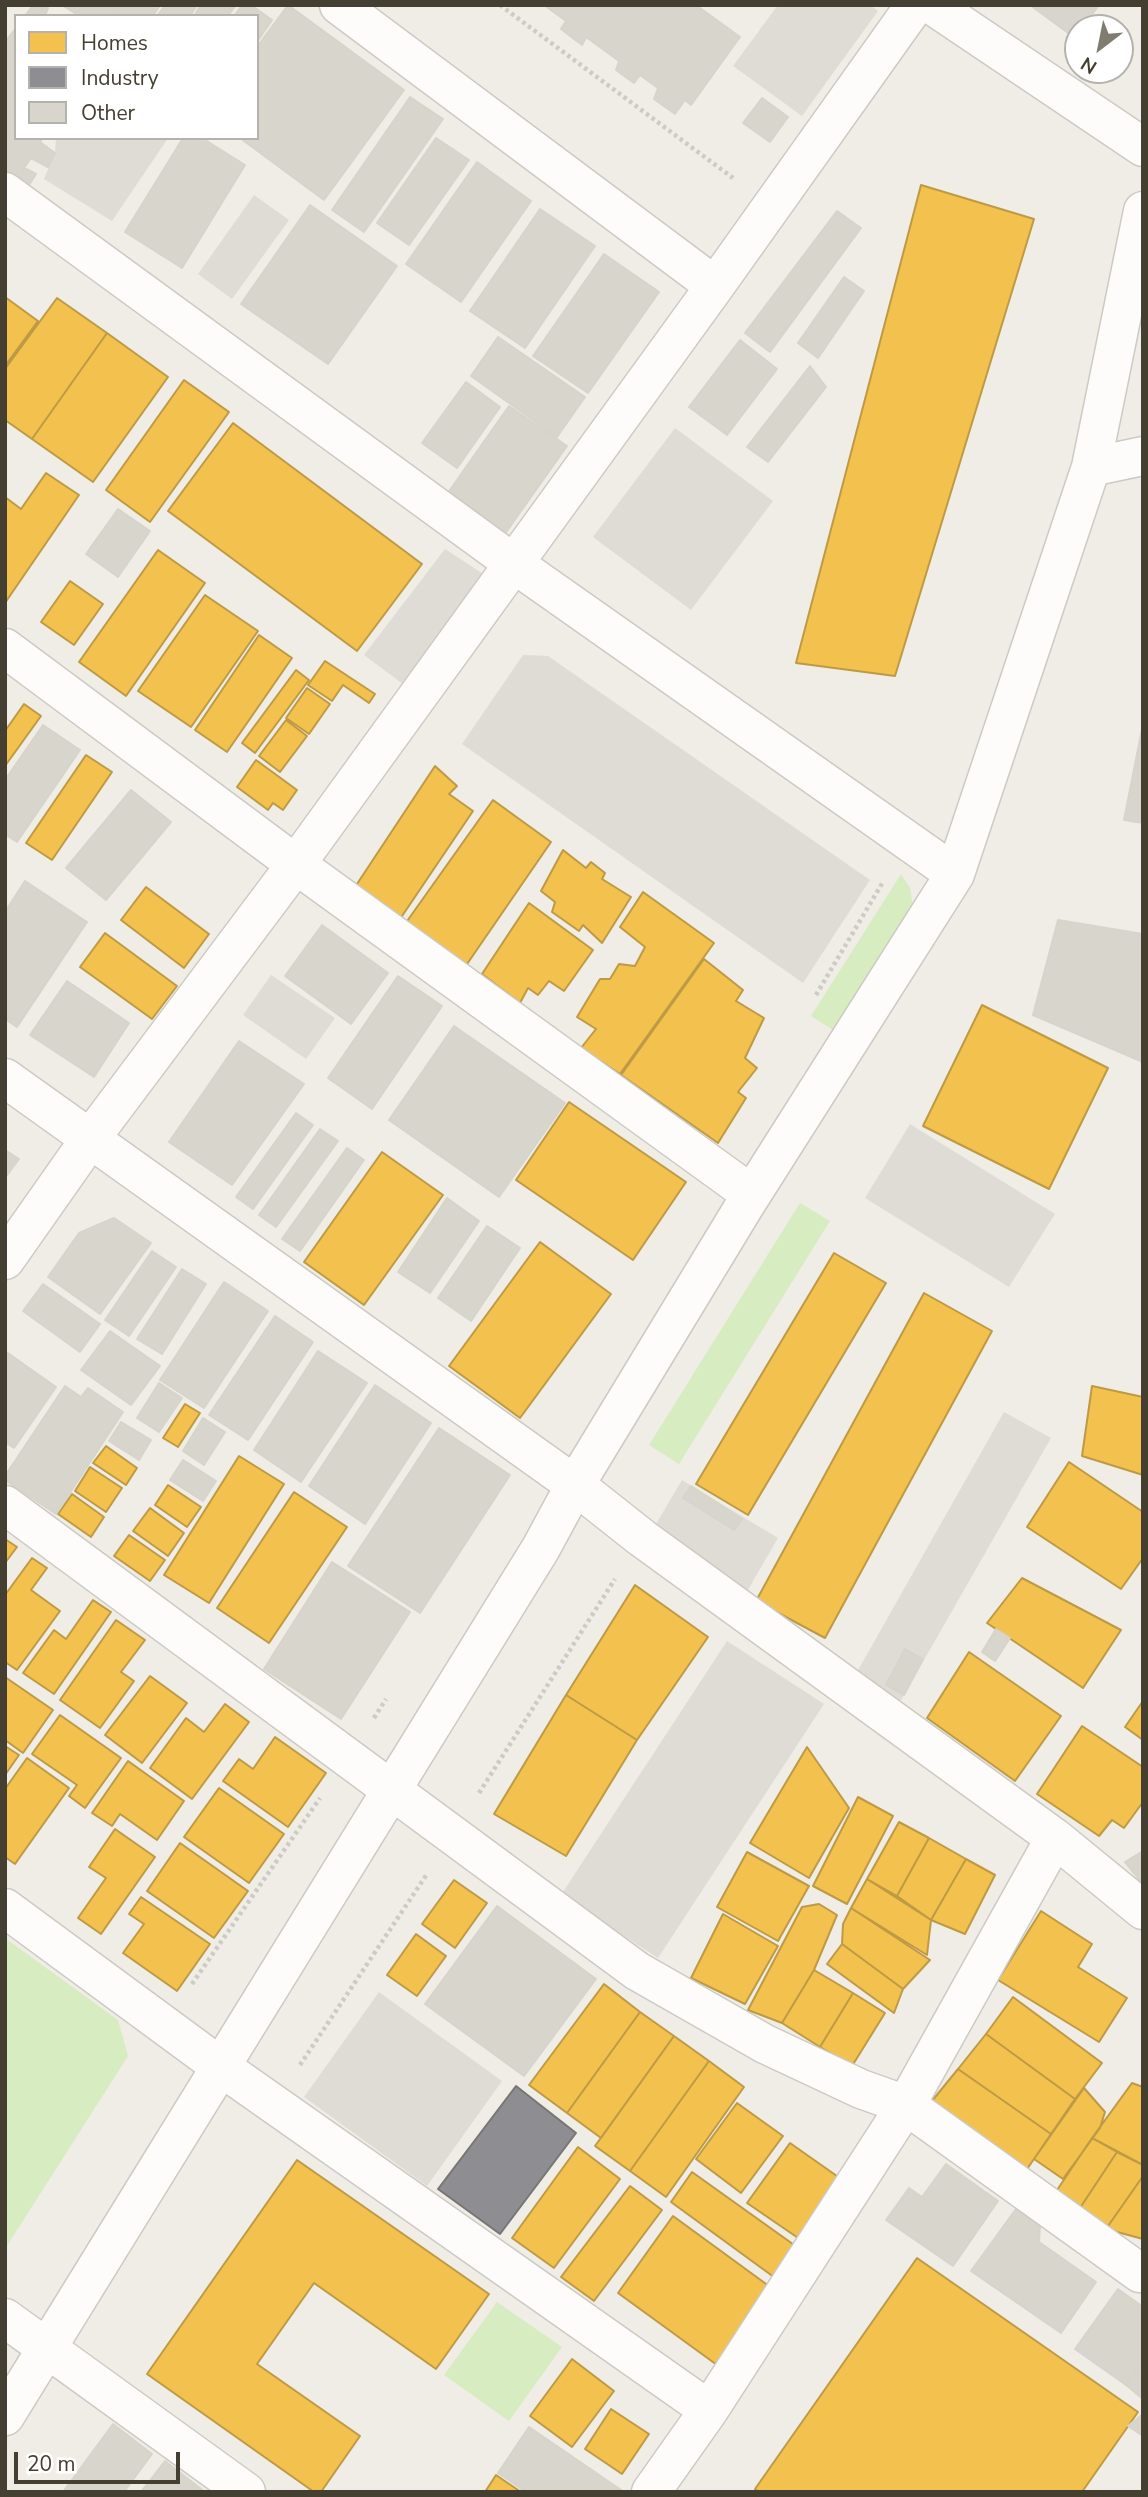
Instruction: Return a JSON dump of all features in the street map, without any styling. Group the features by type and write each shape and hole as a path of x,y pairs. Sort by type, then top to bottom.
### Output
{"street":[{"path":"339,5 715,286"},
{"path":"5,1260 89,1139 295,863 715,286 915,5"},
{"path":"932,5 1143,147"},
{"path":"5,192 513,563 955,874"},
{"path":"5,2416 541,1548 575,1485 751,1195 955,874 1091,467 1143,211"},
{"path":"1091,467 1143,456"},
{"path":"5,648 751,1195"},
{"path":"5,1078 575,1485 642,1538 1055,1838 1143,1910"},
{"path":"5,1505 638,1971 765,2044 861,2089 906,2105 1140,2273 1143,2270"},
{"path":"651,2492 709,2410 906,2105 1055,1838"},
{"path":"5,1908 221,2067 709,2410"},
{"path":"5,2318 246,2492"}],"path":[{"path":"500,5 738,181"},
{"path":"274,2104 453,1835 642,1538"},
{"path":"165,2024 349,1757"}],"green space":[{"path":"901,874 910,888 913,907 841,1035 811,1016"},
{"path":"800,1203 830,1221 679,1464 649,1445"},
{"path":"5,1938 118,2020 128,2056 5,2249"},
{"path":"497,2302 562,2347 509,2421 444,2375"}],"shaded area":[{"path":"778,5 870,5 878,11 802,116 733,66"},
{"path":"56,140 167,140 112,221 44,179 55,153"},
{"path":"254,195 289,220 232,299 198,274"},
{"path":"675,428 773,501 691,610 593,537"},
{"path":"445,549 491,579 411,690 364,655"},
{"path":"523,655 548,656 870,880 803,983 462,744"},
{"path":"271,975 335,1018 306,1059 243,1015"},
{"path":"910,1124 1055,1214 1009,1287 865,1198"},
{"path":"1004,1412 1051,1438 900,1702 857,1672"},
{"path":"682,1480 778,1538 746,1593 653,1529"},
{"path":"727,1641 824,1704 658,1958 561,1895"},
{"path":"379,1992 502,2081 427,2186 304,2097"}],"building: Homes":[{"path":"921,185 1034,219 895,676 796,663"},
{"path":"5,297 38,321 5,366"},
{"path":"57,298 107,333 32,439 5,420 5,369"},
{"path":"107,333 168,377 93,482 32,439"},
{"path":"184,380 229,412 150,522 106,490"},
{"path":"233,423 422,564 357,651 168,511"},
{"path":"46,473 79,495 5,603 5,497 21,509"},
{"path":"158,550 205,583 126,696 79,662"},
{"path":"70,581 103,604 74,645 41,622"},
{"path":"205,595 258,631 191,727 138,691"},
{"path":"259,635 292,658 227,752 195,730"},
{"path":"325,661 375,694 369,703 343,685 332,701 308,685"},
{"path":"296,670 309,680 255,753 242,743"},
{"path":"307,688 330,704 309,734 286,718"},
{"path":"24,704 41,716 5,766 5,731"},
{"path":"286,720 307,736 280,772 259,756"},
{"path":"86,755 112,772 52,860 26,843"},
{"path":"256,760 297,790 283,810 273,803 268,810 237,787"},
{"path":"435,766 457,786 449,794 473,811 398,922 353,890"},
{"path":"493,800 551,842 465,967 405,924"},
{"path":"563,850 586,868 591,862 605,873 602,879 631,897 602,943 583,925 579,931 552,912 555,902 541,891"},
{"path":"146,887 209,934 184,968 121,920"},
{"path":"643,892 714,943 620,1074 581,1048 596,1029 577,1017 600,979 610,979 619,964 635,966 645,947 620,927"},
{"path":"529,903 593,950 564,991 549,981 538,995 528,988 520,1003 482,974"},
{"path":"105,933 177,986 152,1019 80,967"},
{"path":"704,959 743,990 736,1001 764,1018 745,1058 757,1068 738,1092 746,1098 718,1143 621,1075"},
{"path":"982,1005 1108,1068 1049,1189 923,1126"},
{"path":"569,1102 686,1182 633,1260 516,1180"},
{"path":"382,1152 443,1195 364,1305 304,1262"},
{"path":"540,1242 611,1294 520,1418 449,1366"},
{"path":"834,1253 886,1283 748,1515 696,1484"},
{"path":"924,1293 992,1331 825,1638 756,1601"},
{"path":"1092,1386 1143,1397 1143,1475 1082,1456"},
{"path":"185,1404 200,1413 178,1447 163,1438"},
{"path":"106,1446 137,1468 126,1485 93,1463"},
{"path":"239,1456 284,1484 209,1603 164,1575"},
{"path":"1069,1462 1143,1512 1143,1558 1121,1589 1027,1527"},
{"path":"90,1467 122,1488 106,1512 75,1491"},
{"path":"168,1485 201,1507 187,1527 155,1505"},
{"path":"294,1492 347,1527 269,1643 217,1608"},
{"path":"72,1494 104,1517 91,1537 58,1514"},
{"path":"150,1508 184,1533 168,1556 133,1531"},
{"path":"129,1535 165,1560 150,1581 114,1556"},
{"path":"5,1539 17,1547 5,1563"},
{"path":"32,1558 47,1568 31,1590 60,1611 17,1670 5,1662 5,1595"},
{"path":"1022,1578 1121,1630 1083,1688 987,1623"},
{"path":"635,1585 708,1637 637,1740 566,1695"},
{"path":"93,1600 111,1612 54,1694 23,1673 54,1630 66,1639"},
{"path":"116,1620 145,1640 121,1672 134,1681 100,1728 60,1700"},
{"path":"969,1652 1061,1716 1015,1781 927,1718"},
{"path":"150,1676 187,1703 142,1763 105,1735"},
{"path":"5,1677 53,1710 23,1753 5,1740"},
{"path":"566,1695 637,1740 566,1856 494,1814"},
{"path":"1143,1701 1143,1740 1125,1727"},
{"path":"225,1704 249,1722 192,1799 150,1768 186,1718 204,1732"},
{"path":"60,1715 121,1758 85,1808 69,1796 77,1785 32,1754"},
{"path":"1082,1726 1143,1767 1143,1802 1124,1828 1112,1820 1099,1836 1037,1794"},
{"path":"275,1737 326,1773 288,1827 223,1781 239,1759 253,1769"},
{"path":"5,1746 19,1755 5,1775"},
{"path":"807,1747 849,1808 809,1878 750,1843"},
{"path":"27,1758 69,1788 15,1864 5,1857 5,1789"},
{"path":"128,1761 184,1801 157,1840 120,1814 112,1826 92,1813"},
{"path":"219,1788 284,1834 249,1883 184,1837"},
{"path":"858,1797 893,1816 847,1904 813,1886"},
{"path":"899,1822 929,1838 897,1896 867,1879"},
{"path":"115,1829 155,1857 101,1934 78,1918 106,1878 89,1867"},
{"path":"929,1838 966,1859 931,1920 897,1896"},
{"path":"180,1843 248,1891 214,1938 147,1891"},
{"path":"747,1852 809,1886 778,1941 717,1907"},
{"path":"966,1859 995,1875 965,1934 931,1920"},
{"path":"867,1879 931,1920 927,1955 851,1908"},
{"path":"454,1880 487,1903 455,1948 422,1924"},
{"path":"141,1897 210,1944 177,1991 123,1953 144,1924 129,1914"},
{"path":"819,1904 837,1915 814,1970 782,2023 748,2010 802,1907"},
{"path":"851,1908 930,1960 903,1989 842,1944 843,1924"},
{"path":"1041,1911 1092,1944 1078,1967 1127,1998 1099,2042 998,1980"},
{"path":"723,1914 778,1946 745,2004 691,1978"},
{"path":"416,1934 446,1956 417,1996 387,1975"},
{"path":"842,1944 903,1989 894,2013 827,1964"},
{"path":"814,1970 853,1993 820,2047 782,2023"},
{"path":"604,1984 640,2012 567,2113 529,2085"},
{"path":"853,1993 885,2013 852,2066 820,2047"},
{"path":"1013,1997 1102,2063 1075,2099 986,2034"},
{"path":"640,2012 674,2036 601,2138 567,2113"},
{"path":"986,2034 1075,2099 1051,2134 958,2069"},
{"path":"674,2036 709,2061 630,2171 595,2146"},
{"path":"709,2061 744,2087 666,2197 630,2171"},
{"path":"958,2069 1051,2134 1021,2178 927,2107"},
{"path":"1132,2083 1143,2087 1143,2165 1092,2138"},
{"path":"1084,2088 1105,2112 1100,2128 1063,2179 1034,2159"},
{"path":"737,2103 783,2136 741,2193 696,2159"},
{"path":"1092,2138 1117,2152 1078,2211 1053,2196"},
{"path":"790,2143 844,2181 801,2240 747,2203"},
{"path":"578,2147 620,2179 554,2268 512,2238"},
{"path":"1117,2152 1143,2165 1143,2176 1106,2229 1078,2211"},
{"path":"297,2160 489,2294 436,2369 314,2283 257,2364 360,2436 321,2492 314,2492 147,2374"},
{"path":"692,2172 804,2252 782,2283 671,2202"},
{"path":"1143,2176 1143,2239 1106,2229"},
{"path":"630,2186 662,2210 594,2301 561,2277"},
{"path":"673,2216 773,2289 717,2365 618,2293"},
{"path":"917,2258 1138,2412 1082,2492 759,2492 755,2489"},
{"path":"572,2359 614,2391 572,2447 530,2416"},
{"path":"611,2409 649,2434 622,2474 585,2449"},
{"path":"496,2475 521,2492 485,2492"}],"building: Industry":[{"path":"516,2086 576,2133 500,2234 438,2189"}],"building: Other":[{"path":"33,5 48,8 46,14 26,14"},
{"path":"62,5 82,5 76,14"},
{"path":"82,5 118,5 113,14 76,14"},
{"path":"118,5 160,5 154,14 113,14"},
{"path":"165,5 197,5 191,14 158,14"},
{"path":"201,5 236,5 229,14 195,14"},
{"path":"242,5 251,5 272,20 259,39 259,14 235,14"},
{"path":"288,5 404,90 324,200 243,140 259,140 259,44"},
{"path":"544,5 696,5 740,37 691,105 685,100 675,114 654,99 658,88 640,75 634,83 616,70 619,61 586,37 582,45 561,29 566,21"},
{"path":"1030,5 1099,5 1092,14 1064,14 1064,30"},
{"path":"14,31 14,140 42,140 40,142 55,153 48,167 31,158 24,168 36,174 27,188 5,171 5,42"},
{"path":"410,97 443,119 364,232 332,210"},
{"path":"762,98 788,117 770,142 743,123"},
{"path":"436,138 469,160 409,245 377,223"},
{"path":"182,140 205,140 245,165 182,268 125,232"},
{"path":"477,162 531,201 461,302 406,264"},
{"path":"310,205 397,266 328,364 241,304"},
{"path":"540,209 595,246 525,348 470,311"},
{"path":"837,211 861,228 770,352 745,333"},
{"path":"604,254 659,292 588,393 533,356"},
{"path":"844,277 864,291 818,358 798,343"},
{"path":"498,337 585,397 557,437 471,376"},
{"path":"740,340 777,369 727,435 689,407"},
{"path":"810,366 826,387 768,462 747,447"},
{"path":"466,382 500,407 457,468 422,443"},
{"path":"509,406 567,446 502,538 445,497"},
{"path":"118,509 150,531 118,577 86,554"},
{"path":"1143,724 1143,823 1124,820"},
{"path":"43,725 80,750 17,842 5,834 5,780"},
{"path":"131,790 171,822 106,900 66,868"},
{"path":"25,881 87,922 17,1027 5,1019 5,912"},
{"path":"1058,920 1143,934 1143,1062 1033,1015"},
{"path":"322,925 388,973 351,1024 285,976"},
{"path":"398,976 442,1006 372,1109 328,1078"},
{"path":"67,981 129,1023 94,1077 30,1035"},
{"path":"454,1026 565,1103 499,1197 389,1120"},
{"path":"239,1041 304,1084 232,1185 169,1142"},
{"path":"296,1113 313,1125 253,1209 236,1197"},
{"path":"320,1129 338,1141 276,1227 259,1215"},
{"path":"347,1148 364,1160 300,1251 282,1239"},
{"path":"5,1150 19,1159 5,1178"},
{"path":"447,1198 479,1221 430,1293 398,1272"},
{"path":"114,1218 151,1243 100,1314 48,1277 79,1233"},
{"path":"487,1226 520,1248 471,1321 438,1298"},
{"path":"152,1251 176,1267 129,1336 105,1320"},
{"path":"182,1269 206,1284 162,1354 137,1339"},
{"path":"224,1282 268,1311 204,1408 160,1380"},
{"path":"43,1284 100,1324 80,1352 23,1311"},
{"path":"275,1316 313,1342 248,1440 209,1415"},
{"path":"110,1331 160,1366 131,1405 81,1370"},
{"path":"5,1351 56,1387 14,1448 5,1442"},
{"path":"318,1351 367,1383 301,1482 254,1450"},
{"path":"159,1383 182,1398 159,1432 137,1418"},
{"path":"375,1385 431,1423 365,1524 309,1486"},
{"path":"65,1386 81,1397 88,1388 123,1412 56,1514 5,1480 5,1476"},
{"path":"203,1418 225,1432 204,1465 183,1451"},
{"path":"121,1422 151,1440 139,1460 109,1441"},
{"path":"439,1428 510,1475 420,1613 348,1566"},
{"path":"183,1460 216,1481 203,1501 170,1480"},
{"path":"691,1486 742,1519 734,1530 683,1498"},
{"path":"332,1562 410,1612 341,1719 264,1669"},
{"path":"996,1629 1010,1638 995,1661 982,1652"},
{"path":"905,1649 923,1659 904,1695 886,1685"},
{"path":"1143,1851 1143,1884 1125,1862"},
{"path":"497,1906 596,1979 524,2076 425,2004"},
{"path":"946,2164 998,2201 953,2266 886,2220 909,2188 922,2197"},
{"path":"1016,2209 1040,2225 1039,2242 1096,2282 1061,2333 971,2271"},
{"path":"1118,2289 1143,2307 1143,2362 1126,2385 1075,2349"},
{"path":"1143,2362 1143,2399 1126,2385"},
{"path":"1143,2414 1143,2436 1128,2426"},
{"path":"113,2424 152,2454 124,2492 63,2492"},
{"path":"529,2427 624,2492 526,2492 498,2473"},
{"path":"165,2461 205,2492 141,2492"}]}
